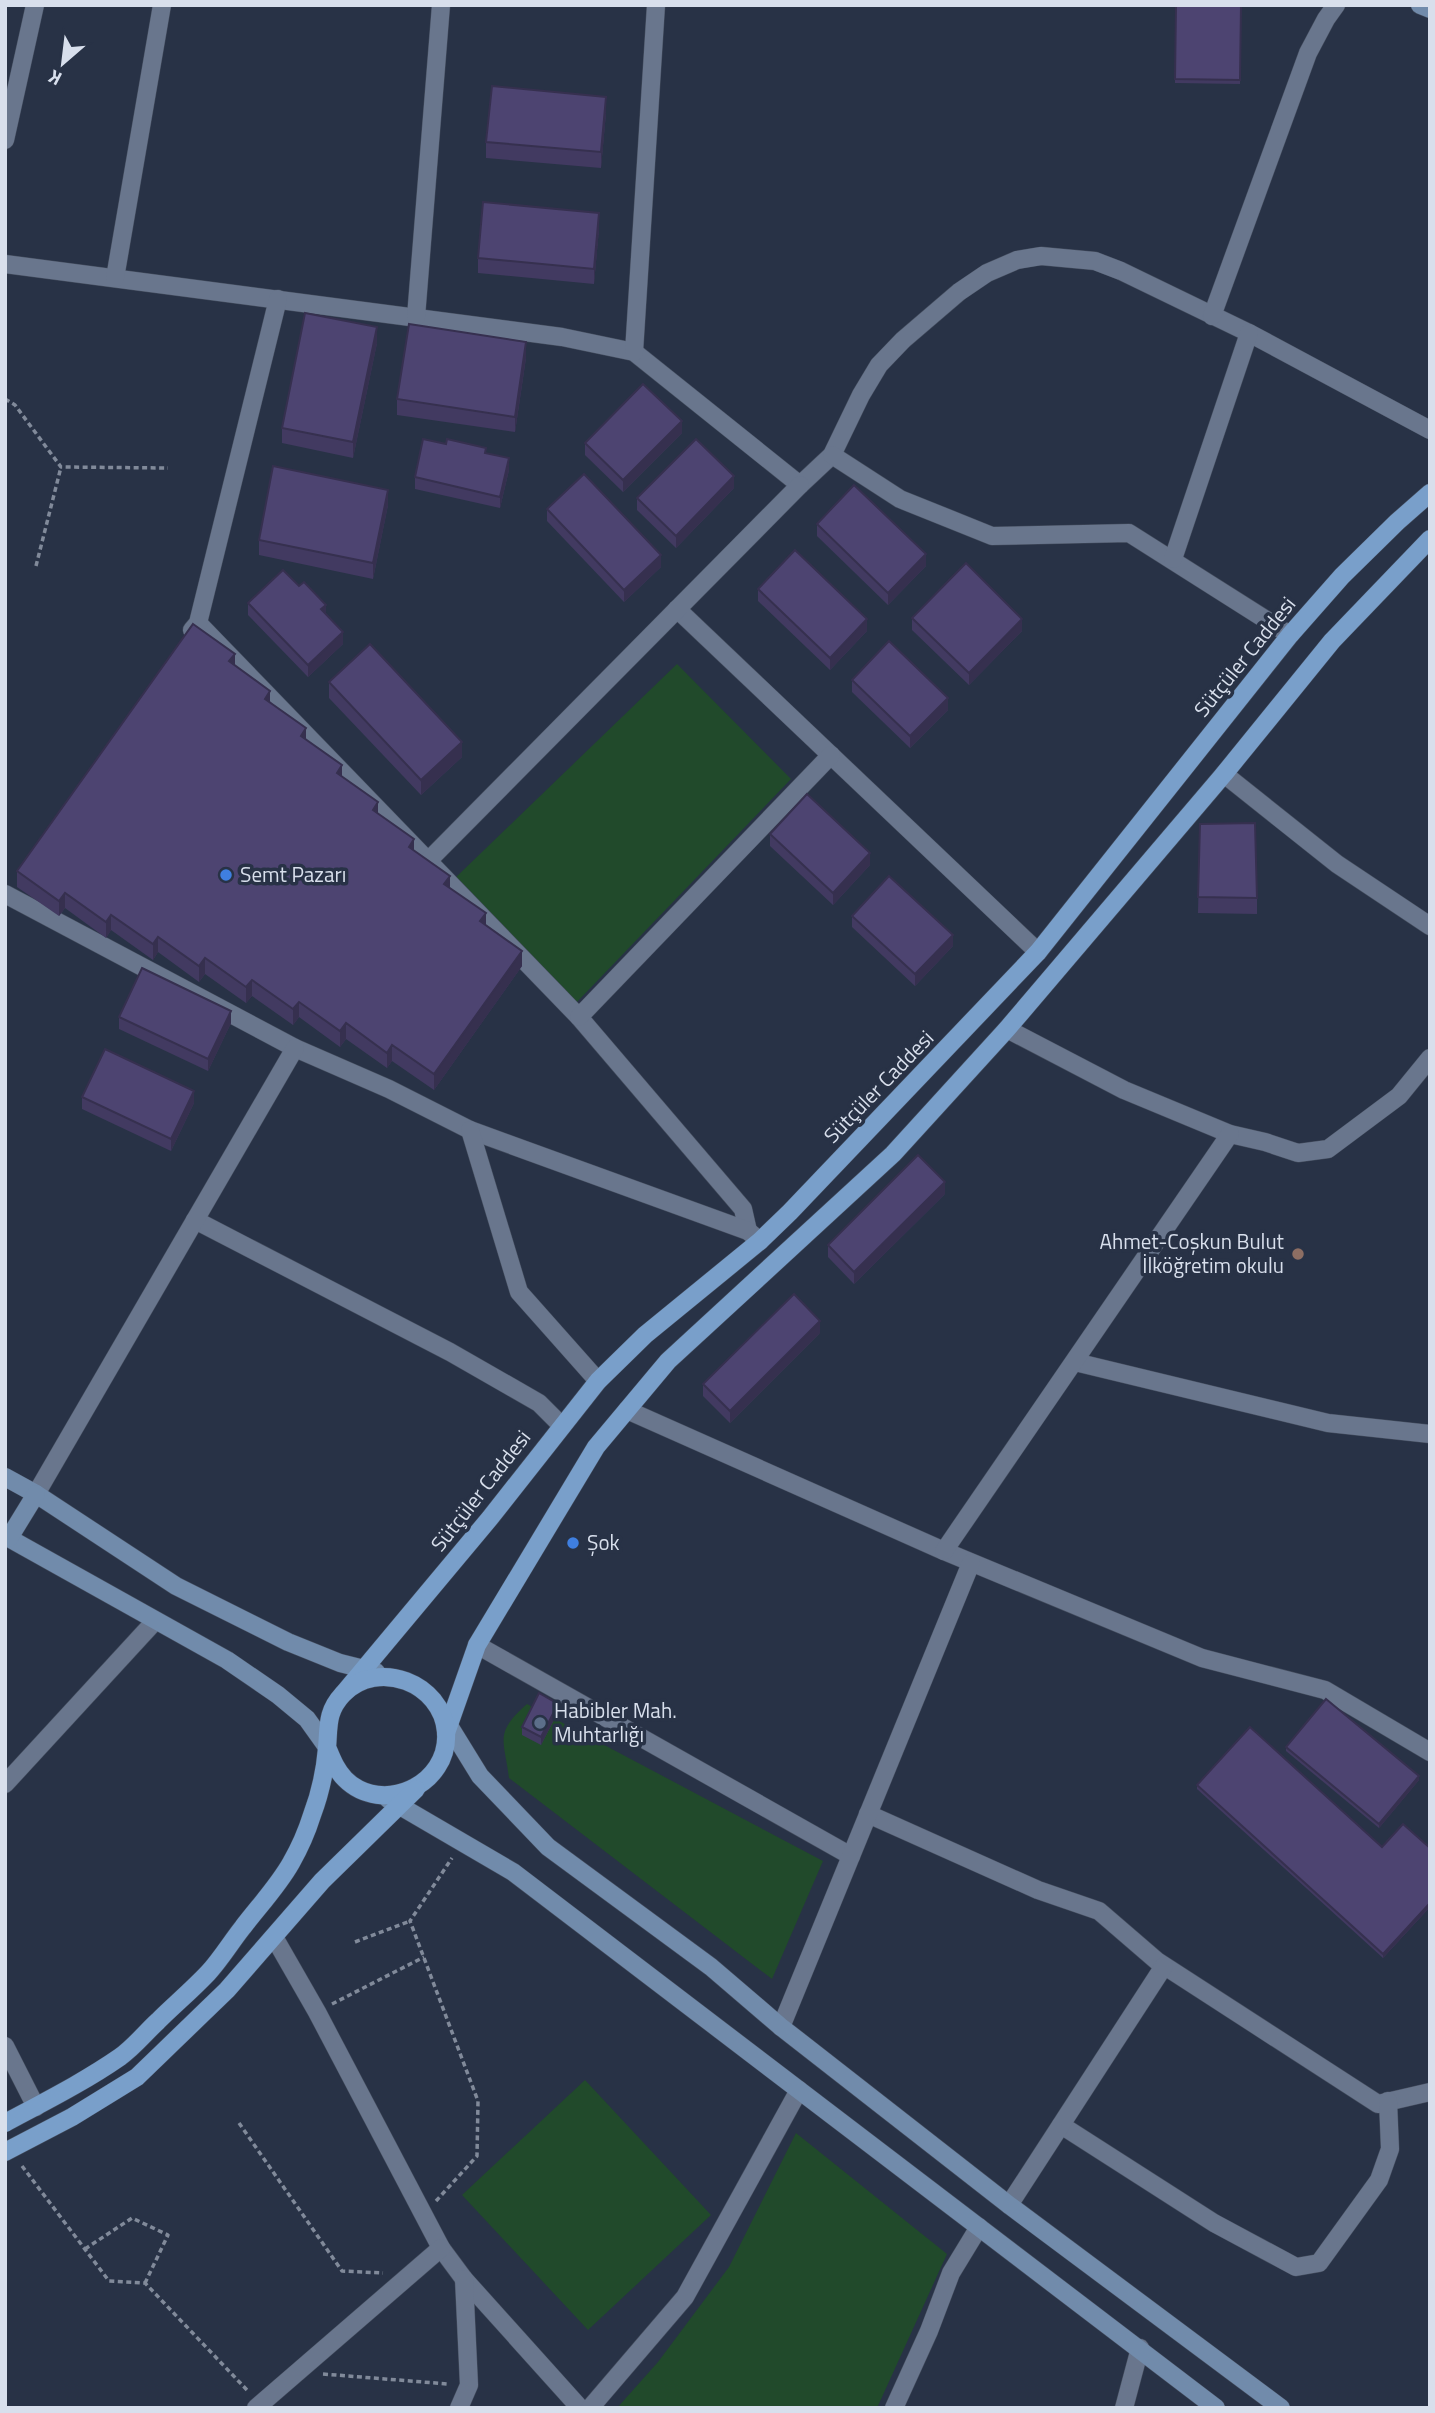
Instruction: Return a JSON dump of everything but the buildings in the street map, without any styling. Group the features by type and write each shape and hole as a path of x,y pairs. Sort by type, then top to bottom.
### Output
{"main road":[{"name":"Sütçüler Caddesi","path":"343,1694 491,1518 598,1381 868,1133 1038,952 1290,635 1342,576 1430,493"},
{"path":"7,2151 72,2117 137,2077 227,1990 322,1881 435,1771 444,1753 445,1724 477,1645 596,1447 668,1361 893,1154 1007,1029 1224,774 1332,641 1430,539"},
{"path":"5,2123 121,2056 208,1972 291,1864 320,1791 327,1728 332,1710 343,1694 359,1683 377,1677 396,1677 414,1684 430,1696 445,1724"},
{"path":"327,1747 334,1765 346,1780 362,1791 382,1796 402,1794 420,1785"}],"street":[{"path":"5,140 35,5"},
{"path":"115,278 162,5"},
{"path":"416,317 441,5"},
{"path":"634,352 656,5"},
{"path":"1212,316 1308,53 1336,5"},
{"path":"1420,5 1430,9"},
{"path":"428,861 832,455 861,394 879,365 903,340 959,292 987,273 1017,260 1041,256 1095,261 1121,271 1249,333 1430,430"},
{"path":"5,264 562,337 634,352 800,485"},
{"path":"182,645 198,623 278,299"},
{"path":"1173,559 1249,333"},
{"path":"832,455 900,499 992,536 1129,533 1290,635"},
{"path":"677,609 1038,952"},
{"path":"198,623 579,1017 743,1209 754,1236"},
{"path":"579,1017 831,755"},
{"path":"1224,774 1337,864 1430,926"},
{"path":"8,890 295,1048 389,1089 470,1130 754,1236"},
{"path":"1007,1029 1124,1090 1230,1134 1298,1153 1328,1150 1399,1096 1430,1058"},
{"path":"295,1048 36,1493 7,1537 227,1660 278,1695 307,1719 327,1747"},
{"path":"470,1130 519,1292 598,1381"},
{"path":"944,1551 1230,1134"},
{"path":"195,1220 450,1352 539,1403 561,1425"},
{"path":"1075,1362 1328,1423 1430,1434"},
{"path":"627,1410 971,1563 1202,1658 1325,1690 1430,1752"},
{"path":"5,1477 36,1493 176,1586 288,1642 340,1663 396,1677"},
{"path":"782,2026 971,1563"},
{"path":"5,1784 155,1620"},
{"path":"477,1645 851,1856"},
{"path":"445,1724 481,1776 548,1847 711,1967 1009,2205 1281,2408"},
{"path":"382,1796 513,1872 1216,2408"},
{"path":"868,1814 1038,1890 1099,1911 1164,1966 1378,2104 1416,2094 1429,2094"},
{"path":"274,1937 317,2012 441,2248 464,2279 580,2408"},
{"path":"1009,2205 1164,1966"},
{"path":"5,2046 36,2107"},
{"path":"590,2408 685,2297 799,2090"},
{"path":"1061,2125 1214,2223 1296,2267 1319,2263 1379,2180 1390,2149 1388,2101"},
{"path":"894,2408 929,2331 951,2273 979,2227"},
{"path":"258,2406 441,2248"},
{"path":"460,2408 469,2385 464,2279"},
{"path":"1124,2408 1140,2348"}],"path":[{"path":"5,399 15,405 61,467"},
{"path":"61,467 169,468"},
{"path":"36,566 61,467"},
{"path":"355,1942 410,1921 463,1841"},
{"path":"410,1921 478,2101 477,2156 425,2214"},
{"path":"317,2012 424,1957"},
{"path":"239,2123 342,2271 409,2275"},
{"path":"7,2151 109,2281 145,2283 258,2406"},
{"path":"85,2249 132,2218 168,2235 145,2283"},
{"path":"297,2372 469,2385"}],"green space":[{"path":"677,664 791,779 576,1003 453,880"},
{"path":"527,1704 823,1861 772,1979 509,1778 504,1745 505,1730"},
{"path":"585,2080 711,2215 588,2330 462,2195"},
{"path":"796,2133 947,2254 877,2408 617,2408 658,2362 729,2267"}],"place":[{"name":"Semt Pazarı","path":"226,875"},
{"name":"Ahmet-Coşkun Bulut İlköğretim okulu","path":"1298,1254"},
{"name":"Şok","path":"573,1543"},
{"name":"Habibler Mah. Muhtarlığı","path":"540,1723"}]}
